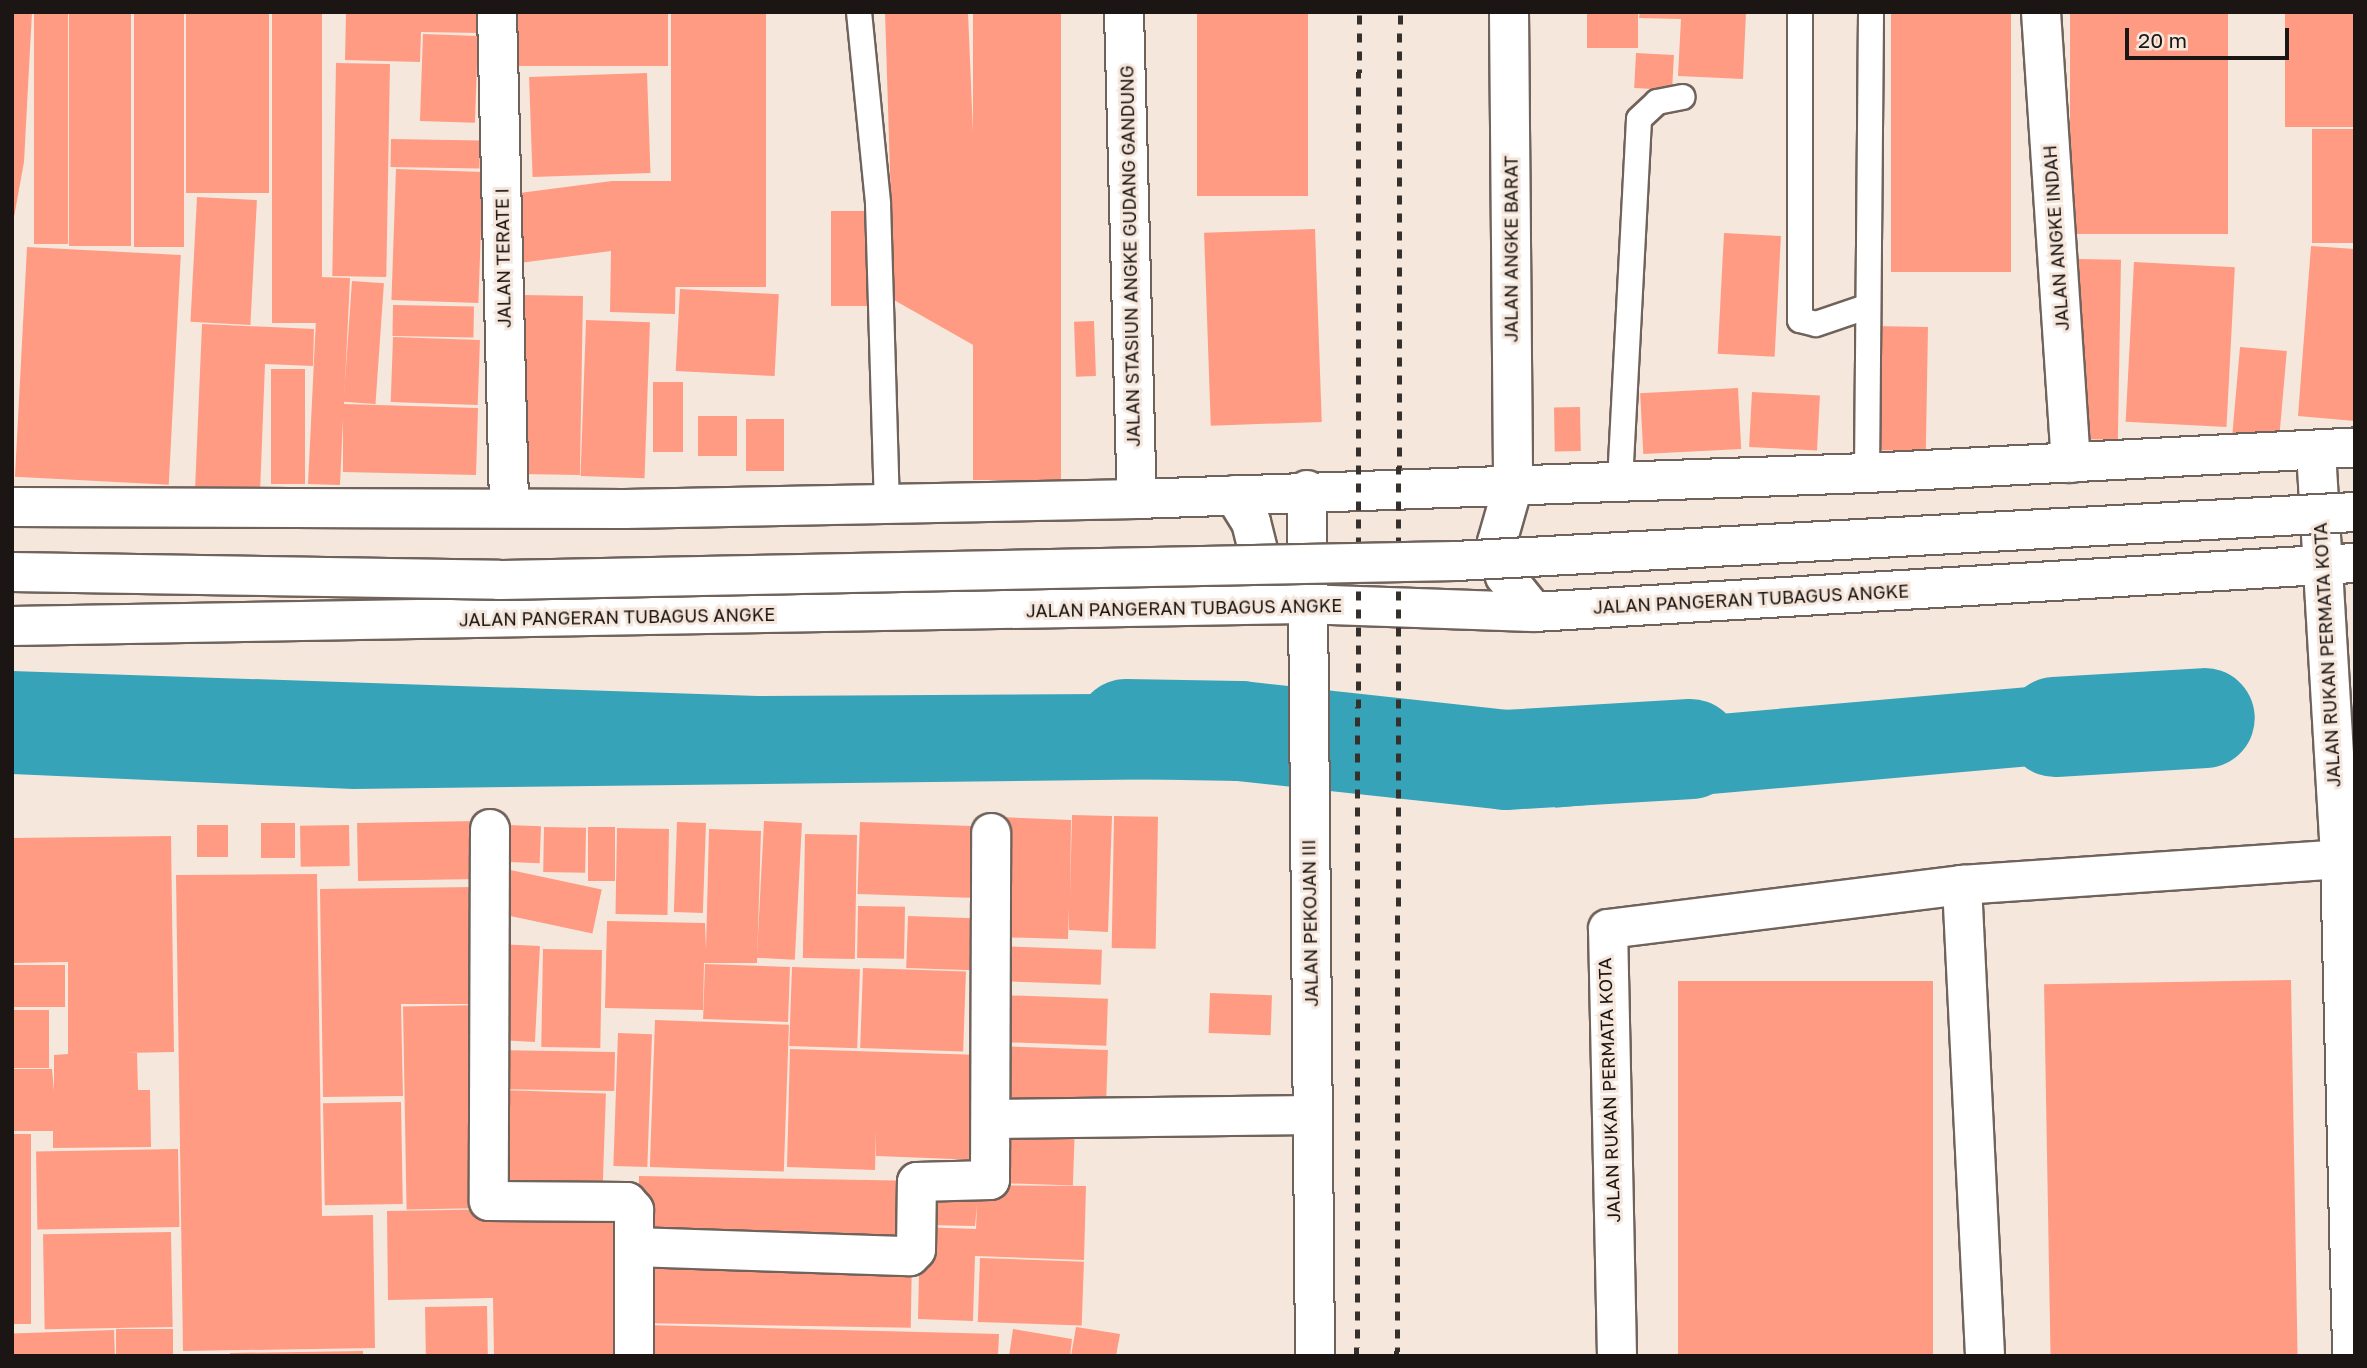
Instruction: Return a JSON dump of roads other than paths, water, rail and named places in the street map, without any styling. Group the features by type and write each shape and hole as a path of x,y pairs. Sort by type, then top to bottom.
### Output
{"street":[{"name":"JALAN TERATE I","path":"497,12 509,504"},
{"name":"JALAN STASIUN ANGKE GUDANG GANDUNG","path":"1124,12 1136,499"},
{"name":"JALAN ANGKE BARAT","path":"1509,12 1513,486 1497,541 1505,576 1534,612"},
{"name":"JALAN ANGKE INDAH","path":"2041,12 2071,463"},
{"path":"12,507 887,504 1136,499 1867,473 2355,447"},
{"name":"JALAN RUKAN PERMATA KOTA","path":"2316,451 2333,577 2332,762 2347,858 2352,1356"},
{"name":"JALAN PEKOJAN III","path":"1307,491 1312,605 1308,813 1315,1356"},
{"path":"1234,495 1251,522 1258,551 1257,580 1245,608"},
{"path":"12,572 499,580 1456,561 2355,512"},
{"name":"JALAN PANGERAN TUBAGUS ANGKE","path":"12,626 1312,605 1534,612 2333,577"},
{"path":"490,829 489,1201 627,1202 634,1210 634,1356"},
{"path":"634,1247 910,1256 916,1250 917,1182 990,1180 991,833"},
{"name":"JALAN RUKAN PERMATA KOTA","path":"1617,1356 1608,929 1962,885 2347,858"},
{"path":"1962,885 1985,1356"},
{"path":"991,1119 1312,1115"}],"lane":[{"path":"859,12 878,204 887,504"},
{"path":"1800,12 1800,320 1816,324 1866,307"},
{"path":"1867,473 1866,307 1871,12"},
{"path":"1620,482 1639,119 1657,102 1683,97"}],"water":[{"path":"12,671 758,696 1266,693 1261,778 353,789 12,774"},
{"path":"2188,673 2195,752 1555,808 1548,729"}],"waterway":[{"path":"2055,727 2205,718"},
{"path":"1126,729 1240,731 1505,760 1691,749"}],"railway":[{"path":"1357,1356 1359,12"},
{"path":"1397,1356 1400,12"}]}
